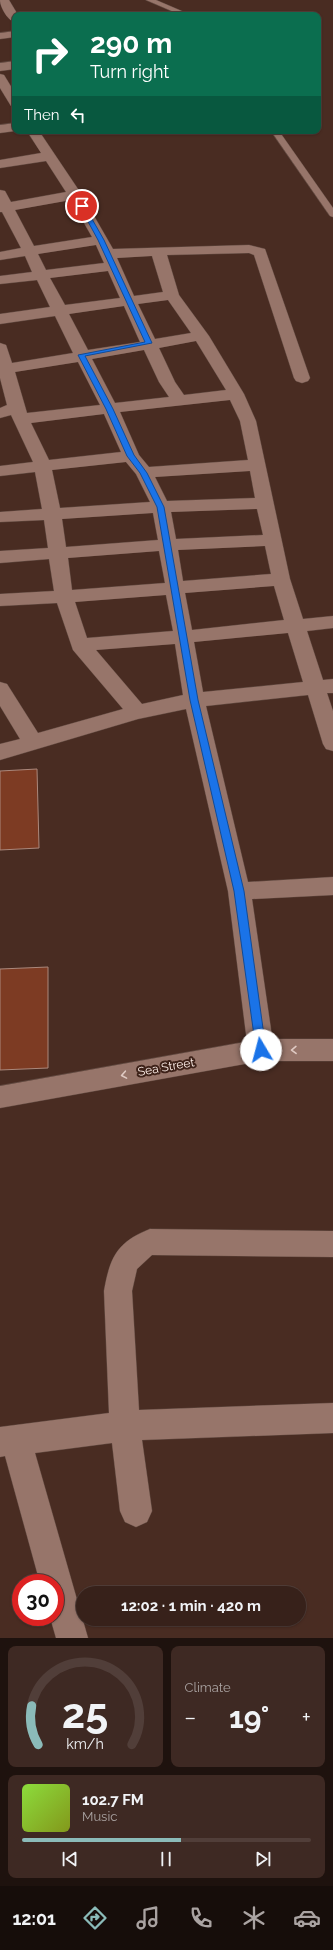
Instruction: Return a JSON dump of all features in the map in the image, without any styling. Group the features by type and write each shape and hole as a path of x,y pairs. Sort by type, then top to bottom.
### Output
{"street":[{"path":"4,6 12,15"},
{"path":"0,36 12,34"},
{"path":"0,67 12,65"},
{"path":"0,78 10,97"},
{"path":"0,129 12,127"},
{"path":"35,134 75,195 101,240 167,382 180,401"},
{"path":"0,164 50,156"},
{"path":"0,194 4,208 30,251 81,355 110,409 131,456 144,473 161,507 194,700 239,891 261,1050"},
{"path":"4,208 75,195"},
{"path":"0,256 101,240"},
{"path":"0,280 42,275 158,251 249,249 260,252 302,378"},
{"path":"158,251 172,295 201,336 236,394 248,421 256,465 266,503 271,540 281,579 294,626 323,687 333,744"},
{"path":"0,318 172,295"},
{"path":"6,369 149,343 201,336"},
{"path":"0,348 18,413 43,466 52,514 64,597 80,645 137,712"},
{"path":"0,414 110,409 236,394"},
{"path":"0,471 131,456"},
{"path":"144,473 256,465"},
{"path":"0,517 161,507 266,503"},
{"path":"0,557 168,545 271,540"},
{"path":"0,600 64,597 281,579"},
{"path":"80,645 183,637 333,622"},
{"path":"0,752 32,741 137,712 194,700 323,687"},
{"path":"0,689 32,741"},
{"path":"239,891 333,886"},
{"name":"Sea Street","path":"0,1097 261,1050 333,1050"},
{"path":"136,1511 125,1426 118,1292 121,1272 128,1258 136,1247 150,1242 333,1244"},
{"path":"72,1638 8,1442 125,1426 333,1418"}],"lane":[{"path":"150,0 180,12"},
{"path":"277,134 333,214"}],"building":[{"path":"37,769 39,848 0,850 0,771"},
{"path":"48,967 48,1068 0,1070 0,969"}],"route":[{"path":"82,206 101,240 149,343 81,355 110,409 131,456 144,473 161,507 194,700 239,891 261,1050"}]}
